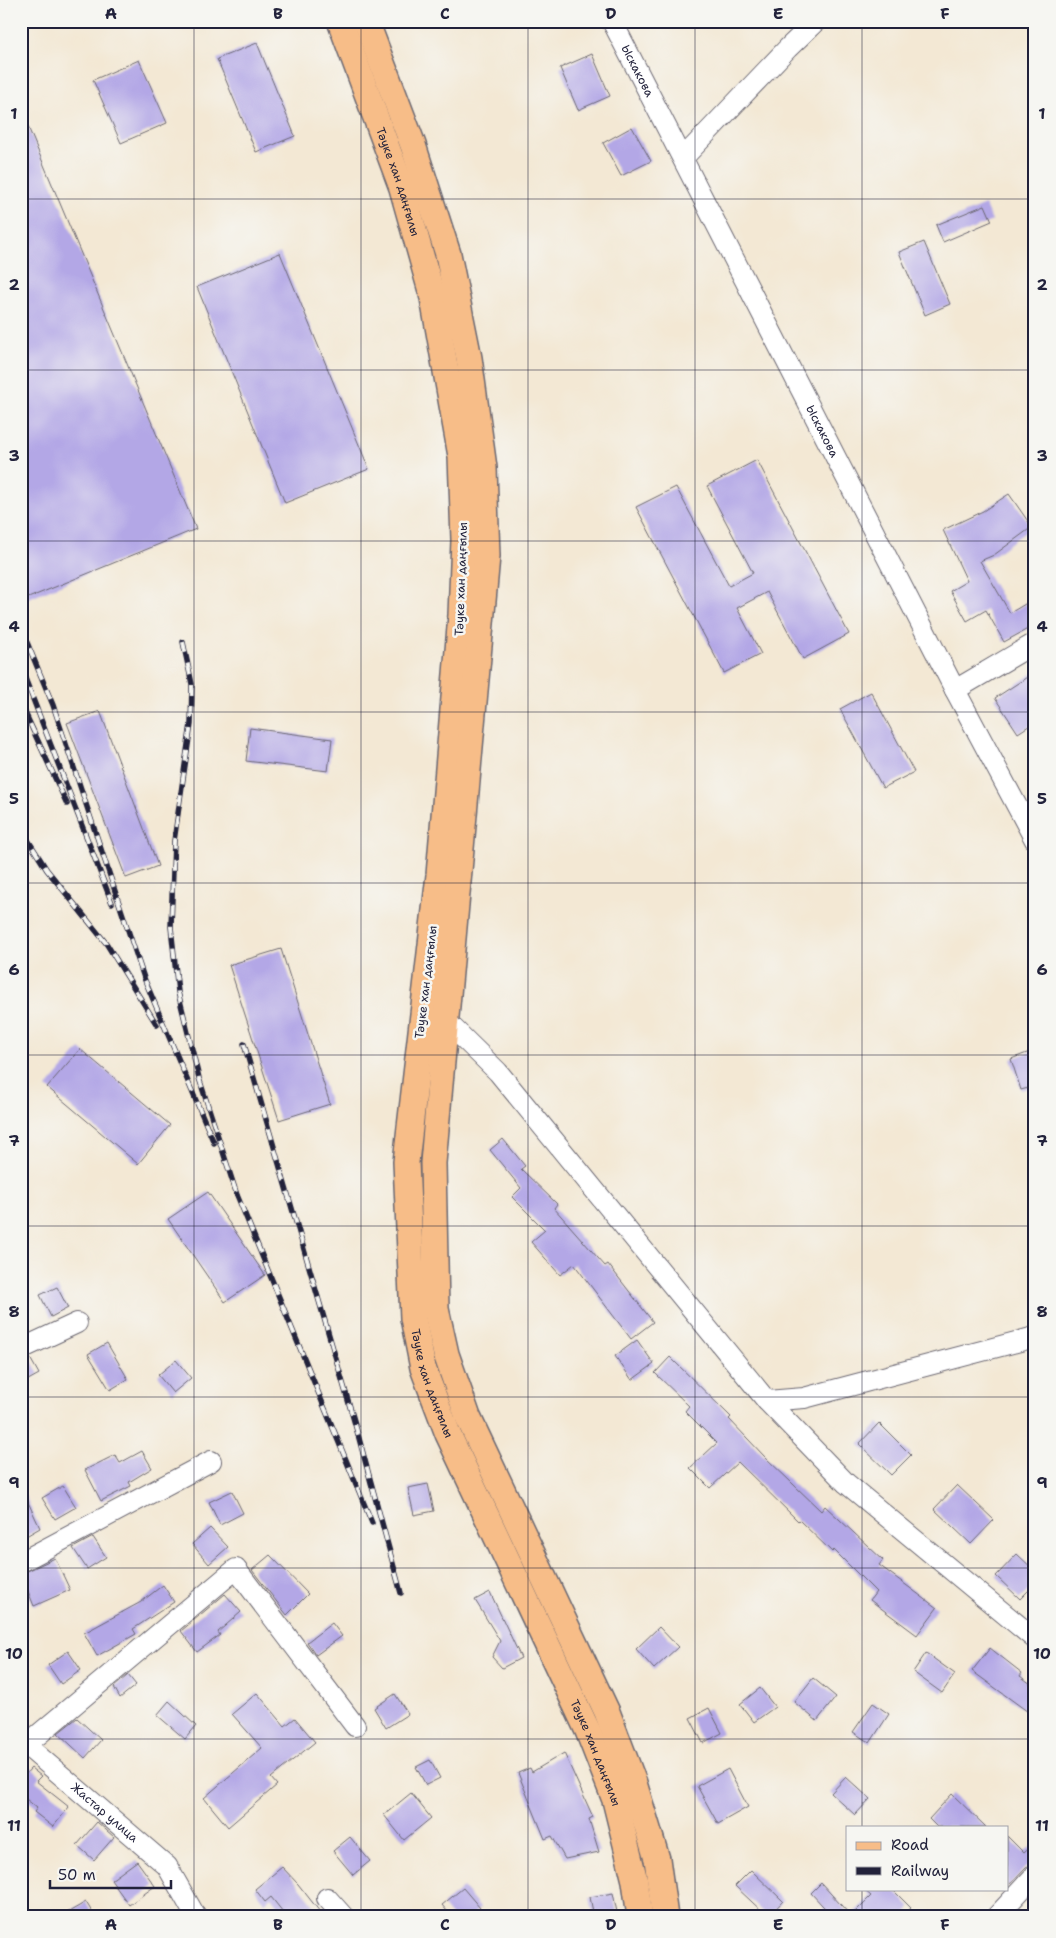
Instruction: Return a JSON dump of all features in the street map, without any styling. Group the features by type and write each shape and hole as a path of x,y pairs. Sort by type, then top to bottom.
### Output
{"main road":[{"name":"Тәуке хан даңғылы","path":"340,21 408,207 433,298 462,456 464,540 449,876 447,1022 433,1163 436,1309 446,1354 468,1417 506,1502 608,1712 634,1783 658,1859 665,1917"},
{"name":"Тәуке хан даңғылы","path":"366,21 413,145 448,254 469,358 484,468 487,556 449,876 406,1162 413,1318 423,1368 448,1434 588,1731 615,1800 635,1881 640,1917"},
{"path":"406,1162 433,1163"}],"street":[{"name":"Ыскакова","path":"612,21 955,690 1035,840"},
{"path":"682,158 816,21"},
{"path":"955,690 1035,643"},
{"path":"447,1022 498,1072 767,1401 846,1483 1035,1639"},
{"path":"21,1349 77,1324"},
{"path":"767,1401 804,1398 1035,1337"},
{"path":"21,1562 211,1461"},
{"path":"24,1743 236,1569 355,1726"},
{"name":"Жастар улица","path":"24,1743 167,1866 196,1917"},
{"path":"996,1917 1035,1875"},
{"path":"327,1898 344,1917"}],"building":[{"path":"257,43 295,136 256,152 217,59"},
{"path":"592,54 610,96 578,110 560,68"},
{"path":"139,60 167,123 121,143 93,80"},
{"path":"21,110 196,529 21,601"},
{"path":"632,127 651,161 621,176 603,143"},
{"path":"985,205 992,221 943,242 936,225"},
{"path":"924,242 950,304 925,315 899,252"},
{"path":"280,253 369,469 285,503 197,287"},
{"path":"757,460 849,634 803,659 767,592 737,608 761,654 724,673 636,507 676,487 729,586 753,573 707,486"},
{"path":"1009,494 1032,527 994,555 980,561 1010,613 1035,598 1035,625 1004,642 986,610 967,621 950,591 967,581 943,530 983,511"},
{"path":"1035,672 1035,722 1018,733 995,698"},
{"path":"871,692 914,772 883,788 840,709"},
{"path":"100,711 158,866 126,878 67,723"},
{"path":"250,728 332,739 328,771 246,761"},
{"path":"281,949 330,1104 279,1120 229,965"},
{"path":"80,1049 170,1125 138,1164 47,1087"},
{"path":"1035,1050 1035,1086 1021,1090 1011,1059"},
{"path":"503,1139 525,1166 521,1169 557,1204 554,1208 605,1266 608,1264 653,1322 631,1339 574,1264 560,1275 531,1242 545,1230 512,1197 521,1188 490,1150"},
{"path":"208,1192 265,1275 225,1302 168,1219"},
{"path":"57,1287 68,1308 51,1317 40,1295"},
{"path":"637,1340 654,1364 632,1380 615,1356"},
{"path":"107,1343 128,1379 110,1390 88,1354"},
{"path":"670,1357 731,1417 729,1419 765,1457 821,1511 825,1506 883,1560 879,1565 937,1608 917,1635 870,1600 876,1592 834,1550 832,1552 798,1521 738,1462 710,1488 690,1468 717,1443 685,1411 689,1406 655,1373"},
{"path":"30,1358 39,1374 21,1384 21,1361"},
{"path":"176,1360 191,1378 173,1393 158,1375"},
{"path":"879,1423 911,1455 891,1475 859,1444"},
{"path":"142,1451 152,1468 129,1482 131,1486 101,1501 85,1470 115,1455 120,1463"},
{"path":"428,1484 434,1511 414,1515 408,1488"},
{"path":"957,1485 994,1520 971,1544 934,1509"},
{"path":"63,1486 76,1507 55,1519 42,1498"},
{"path":"21,1487 40,1528 21,1539"},
{"path":"232,1491 243,1513 220,1525 209,1502"},
{"path":"210,1528 228,1547 209,1564 192,1544"},
{"path":"93,1537 106,1557 87,1569 73,1548"},
{"path":"1017,1554 1035,1571 1035,1584 1020,1599 996,1576"},
{"path":"270,1555 308,1594 287,1615 252,1570"},
{"path":"55,1558 70,1590 34,1606 21,1574"},
{"path":"163,1585 174,1602 133,1629 136,1634 97,1656 84,1633 141,1602"},
{"path":"490,1592 521,1658 502,1668 492,1657 500,1641 475,1600"},
{"path":"225,1594 241,1612 218,1632 220,1635 197,1652 181,1631"},
{"path":"332,1623 342,1636 316,1655 307,1642"},
{"path":"659,1627 678,1647 654,1669 636,1649"},
{"path":"990,1648 1022,1673 1020,1676 1035,1687 1035,1717 972,1671"},
{"path":"68,1651 81,1670 61,1684 48,1665"},
{"path":"926,1653 955,1674 942,1693 913,1672"},
{"path":"128,1675 136,1685 120,1698 114,1687"},
{"path":"813,1678 836,1697 817,1721 794,1702"},
{"path":"760,1688 775,1707 754,1722 740,1704"},
{"path":"257,1693 285,1726 295,1718 315,1742 271,1778 277,1785 228,1827 204,1798 262,1748 232,1714"},
{"path":"395,1694 408,1714 386,1728 374,1708"},
{"path":"169,1701 196,1726 185,1739 157,1715"},
{"path":"873,1703 889,1714 870,1743 853,1732"},
{"path":"709,1708 722,1733 703,1743 690,1718"},
{"path":"77,1718 101,1740 85,1758 58,1733"},
{"path":"564,1753 593,1817 589,1819 599,1852 565,1859 552,1836 545,1839 518,1773 530,1768 532,1772"},
{"path":"430,1760 440,1778 426,1785 416,1767"},
{"path":"31,1768 41,1776 36,1781 69,1807 53,1827 34,1812 37,1808 21,1795 21,1779"},
{"path":"728,1769 748,1807 718,1824 697,1786"},
{"path":"846,1777 870,1799 855,1815 831,1793"},
{"path":"411,1793 431,1818 404,1840 384,1815"},
{"path":"952,1794 985,1826 936,1826 929,1819"},
{"path":"97,1822 114,1837 94,1860 77,1845"},
{"path":"350,1837 370,1861 353,1875 333,1851"},
{"path":"1008,1837 1024,1853 1035,1843 1035,1863 1026,1867 1008,1886"},
{"path":"137,1861 155,1886 129,1905 111,1880"},
{"path":"282,1867 324,1917 287,1917 271,1897 265,1902 255,1889"},
{"path":"751,1870 783,1901 768,1917 735,1886"},
{"path":"821,1883 851,1916 871,1896 864,1890 893,1890 911,1908 902,1917 833,1917 811,1893"},
{"path":"463,1888 480,1908 470,1917 452,1917 442,1905"},
{"path":"613,1893 618,1917 594,1917 590,1897"},
{"path":"86,1902 95,1917 60,1917"}],"railway":[{"path":"21,628 53,705 144,978 214,1143"},
{"path":"183,642 192,684 191,724 174,841 171,927 178,992 199,1078 237,1195 372,1523"},
{"path":"21,668 112,903"},
{"path":"21,704 67,804"},
{"path":"21,829 47,870 106,943 157,1025"},
{"path":"244,1044 357,1431 401,1593"}]}
